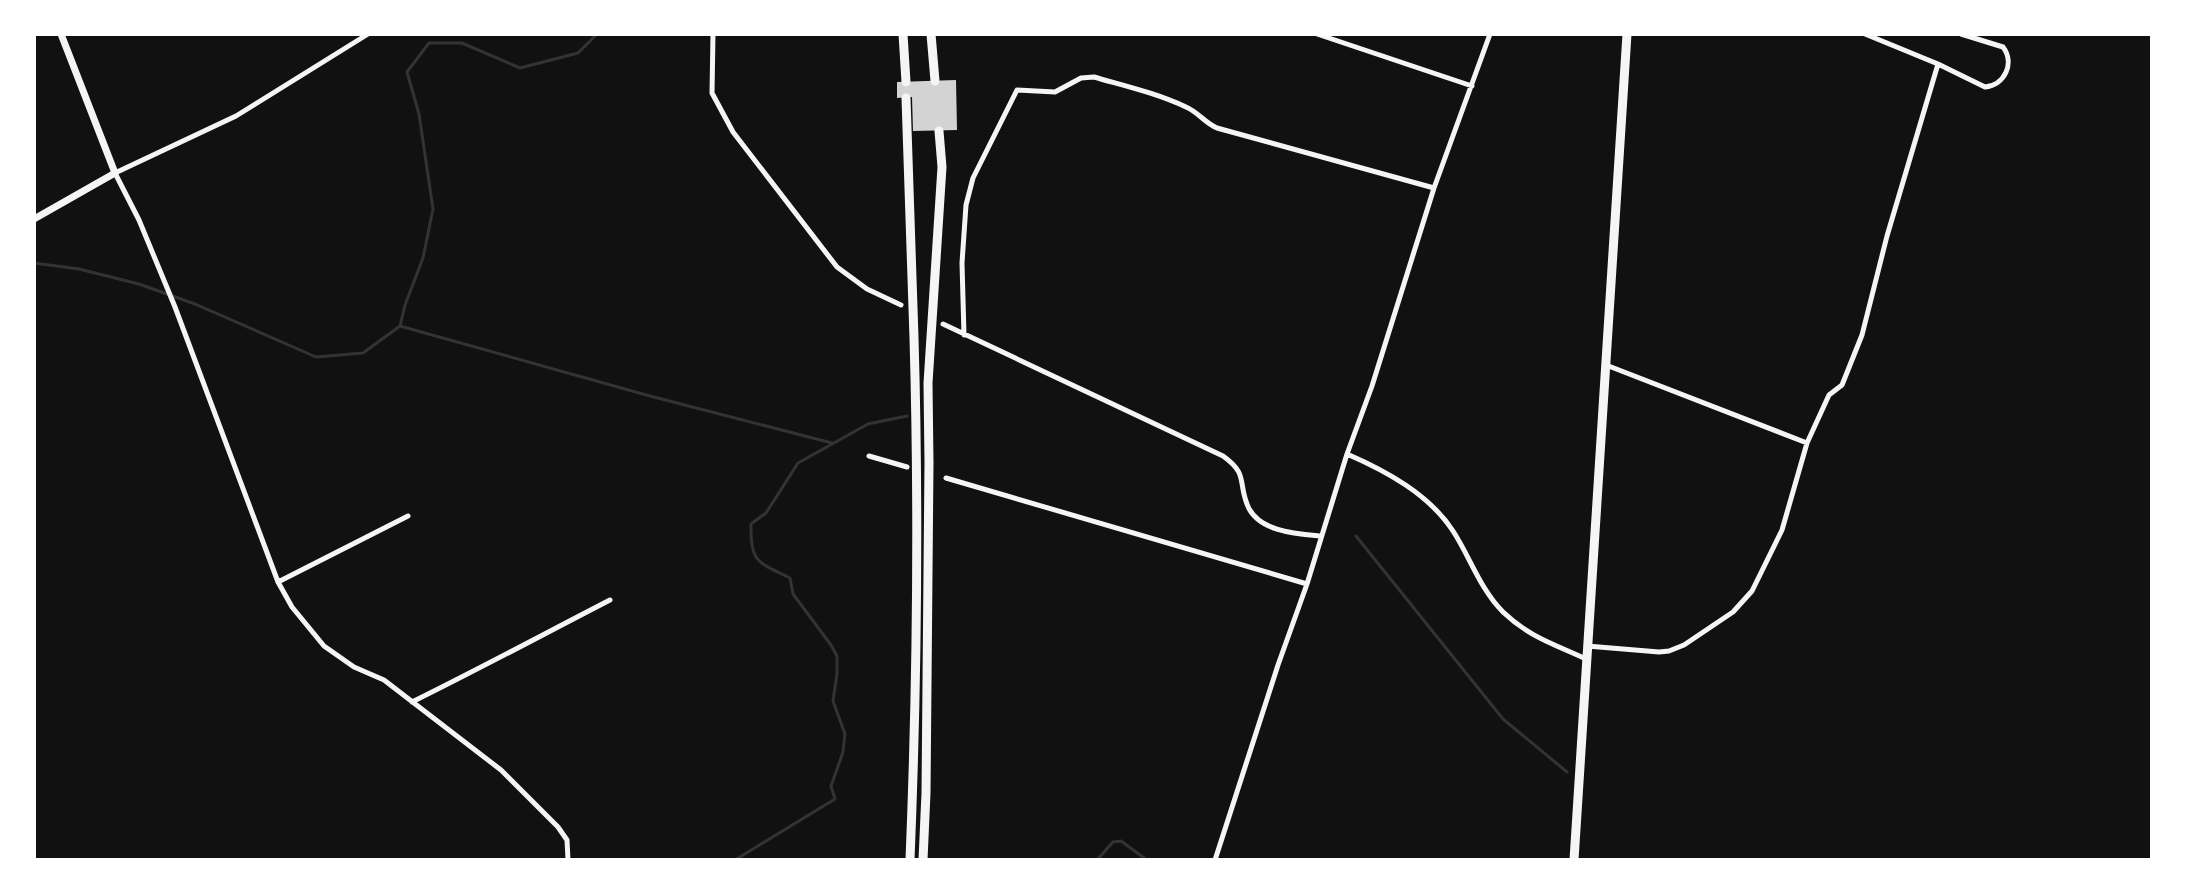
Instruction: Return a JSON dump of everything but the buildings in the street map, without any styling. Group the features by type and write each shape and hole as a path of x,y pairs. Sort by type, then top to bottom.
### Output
{"highway":[{"path":"903,34 906,82"},
{"path":"931,34 935,81"},
{"path":"1574,860 1627,34"},
{"path":"906,98 916,483 915,741 910,860"},
{"path":"923,860 926,793 928,383 942,167 939,131"}],"street":[{"path":"61,34 115,173 139,220 175,307 278,582 292,607 324,646 354,667 384,680 501,770 567,840 568,860"},
{"path":"34,219 115,173 236,117 368,34"},
{"path":"713,34 712,93 733,132 837,267 867,289 901,305"},
{"path":"1317,34 1472,86"},
{"path":"1215,860 1278,665 1307,584 1347,454 1372,386 1434,188 1490,34"},
{"path":"1865,34 1938,64 1985,87 1998,83 2004,77 2008,61 2007,52 2003,47 1961,34"},
{"path":"1587,646 1669,651 1684,645 1740,606 1752,591 1782,530 1807,443 1829,395 1842,385 1862,335 1887,236 1938,64"},
{"path":"964,335 962,263 968,196 976,172 1017,90 1054,92 1081,78 1094,77 1175,102 1189,108 1205,122 1217,128 1434,188"},
{"path":"944,324 1223,456 1240,472 1247,504 1256,517 1285,531 1321,536"},
{"path":"1606,365 1807,443"},
{"path":"1347,454 1377,467 1440,514 1453,530 1487,592 1519,625 1546,643 1586,659"},
{"path":"869,456 907,467"},
{"path":"946,477 1307,584"},
{"path":"278,582 408,516"},
{"path":"412,702 488,665 610,600"}],"waterway":[{"path":"34,263 79,269 139,284 195,304 316,357 363,353 400,326 405,305 423,258 433,209 419,114 407,72 429,43 462,43 520,68 578,53 597,34"},
{"path":"400,326 650,396 832,443"},
{"path":"735,860 835,799 831,786 843,752 845,734 833,701 837,656 793,594 790,578 763,564 754,554 751,524 766,513 798,463 868,424 907,416"},
{"path":"1356,536 1503,719 1567,772"},
{"path":"1097,860 1113,842 1121,841 1147,860"}]}
